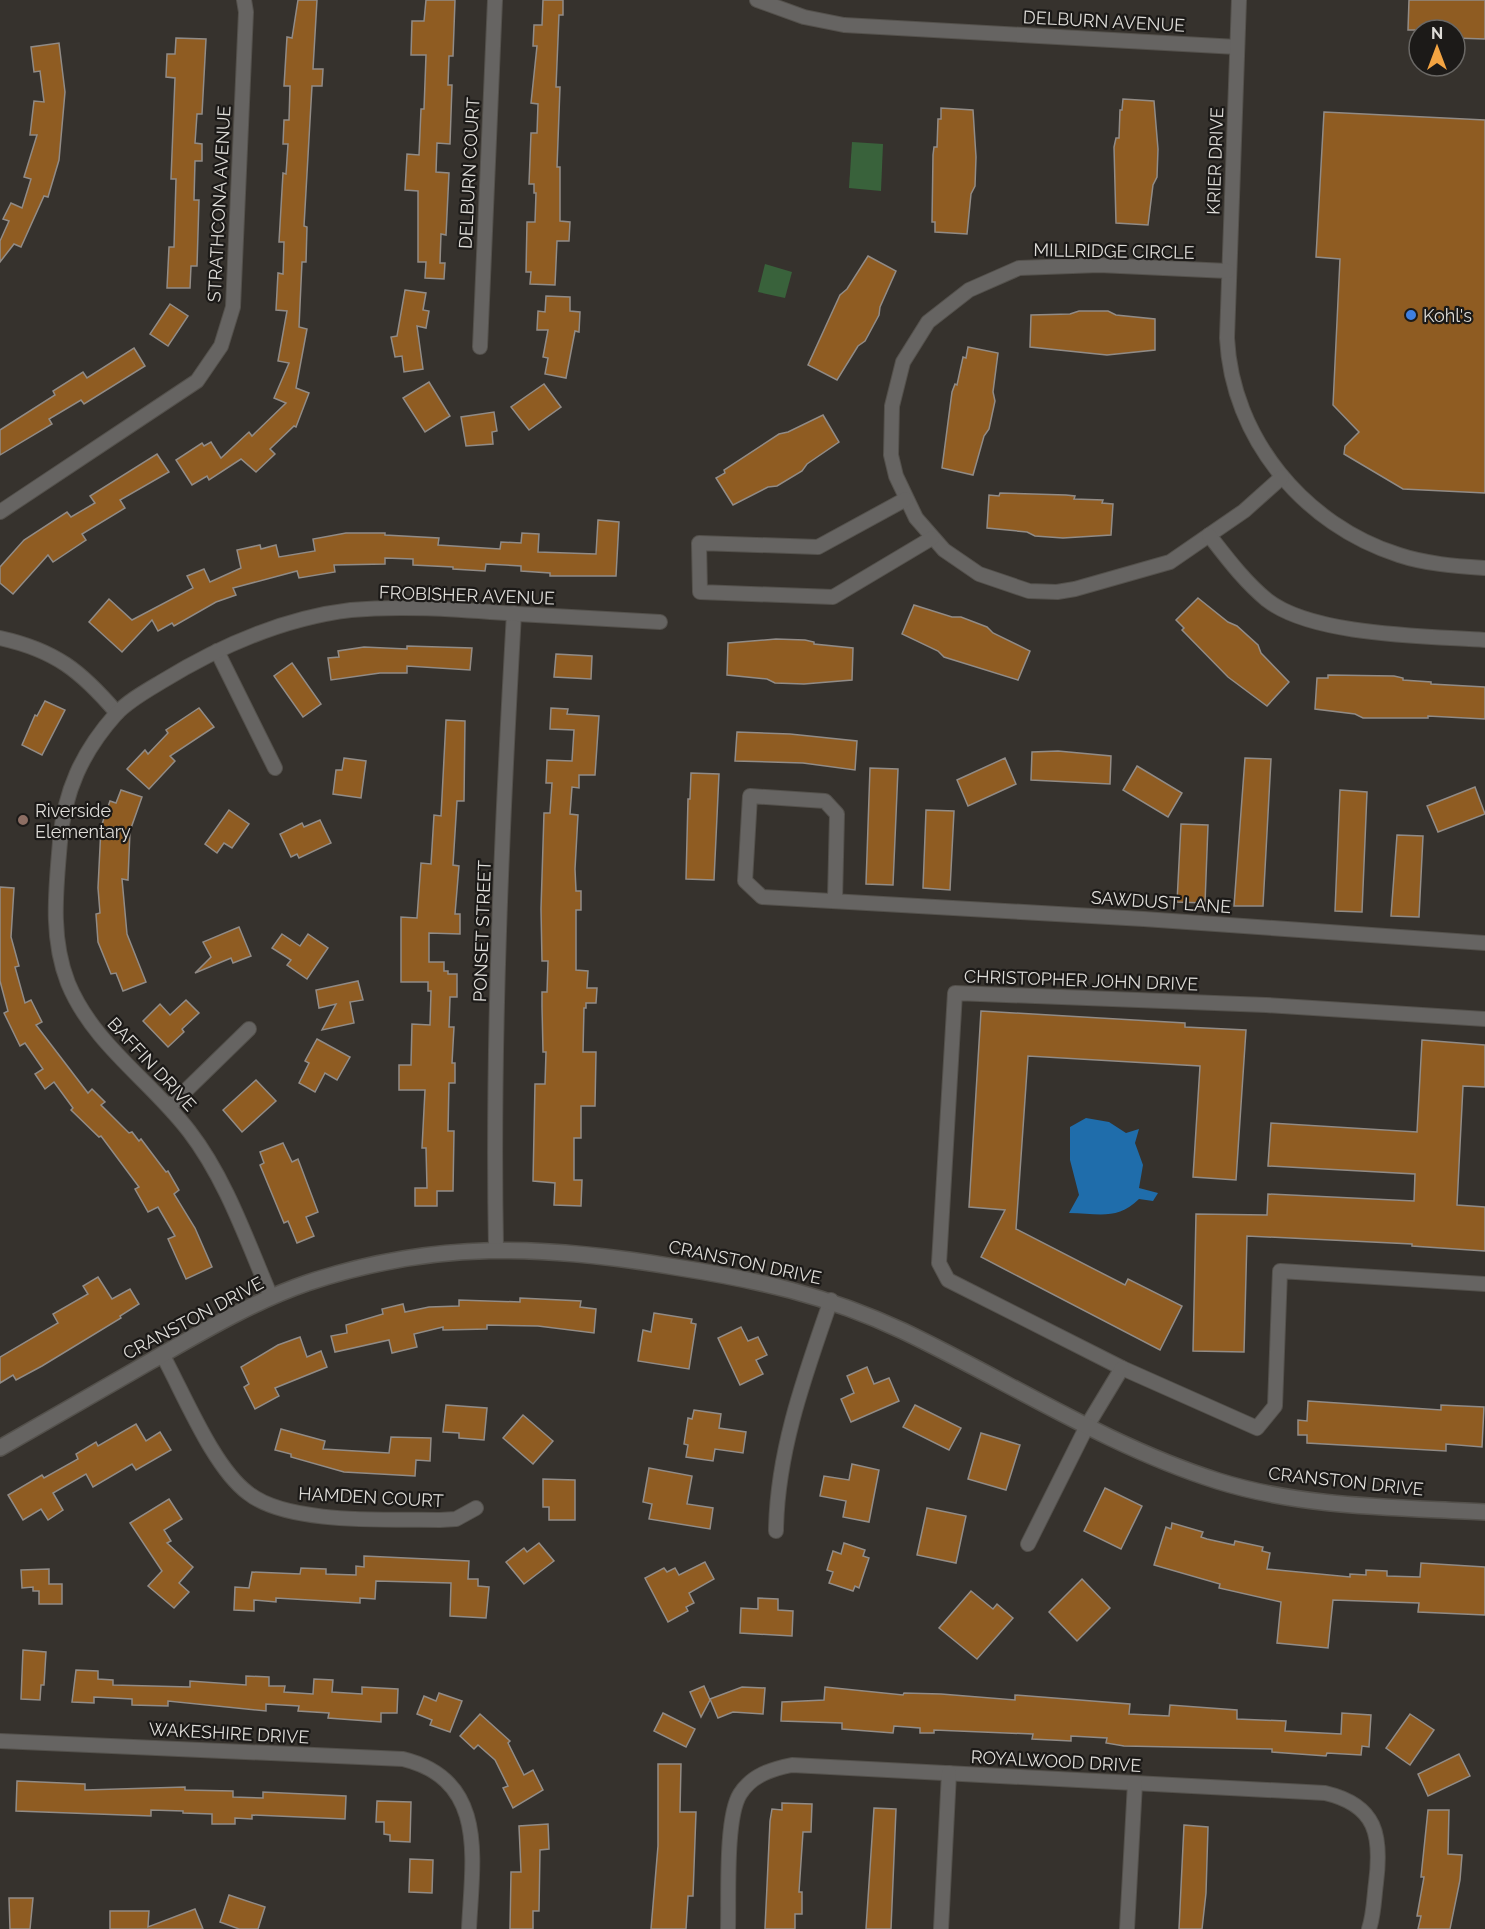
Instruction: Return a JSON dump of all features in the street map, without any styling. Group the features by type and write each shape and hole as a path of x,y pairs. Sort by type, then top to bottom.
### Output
{"street":[{"name":"STRATHCONA AVENUE","path":"0,512 197,381 221,346 233,307 237,253 246,12 244,0"},
{"name":"DELBURN COURT","path":"480,347 495,0"},
{"name":"DELBURN AVENUE","path":"757,0 804,17 844,25 1237,47"},
{"name":"KRIER DRIVE","path":"1239,0 1227,347 1235,386 1250,427 1282,477 1321,515 1346,532 1371,544 1418,560 1485,568"},
{"name":"MILLRIDGE CIRCLE","path":"1228,271 1099,265 1019,268 969,290 928,322 914,341 897,384 892,406 891,455 906,499 916,518 944,550 979,574 1029,591 1057,592 1170,562 1244,511 1282,477"},
{"path":"906,499 818,547 699,543 700,592 833,597 932,538"},
{"path":"1209,535 1239,574 1269,601 1304,618 1338,626 1485,640"},
{"name":"FROBISHER AVENUE","path":"117,713 142,693 216,651 294,622 351,610 407,607 660,622"},
{"name":"PONSET STREET","path":"496,1249 495,1129 505,780 514,613"},
{"path":"0,638 37,647 64,660 96,688 117,713"},
{"path":"216,651 275,768"},
{"name":"BAFFIN DRIVE","path":"117,713 87,754 71,783 62,816 56,932 67,979 77,1003 110,1048 169,1107 190,1132 216,1172 271,1297"},
{"name":"SAWDUST LANE","path":"835,900 837,814 825,801 750,796 745,881 762,897 1485,943"},
{"name":"CHRISTOPHER JOHN DRIVE","path":"1122,1368 948,1280 943,1272 939,1263 955,993 1266,1005 1485,1019"},
{"path":"169,1107 249,1029"},
{"name":"CRANSTON DRIVE","path":"0,1448 162,1354 271,1297 326,1277 395,1260 458,1251 496,1249 578,1252 765,1283 831,1300 905,1332 1087,1426 1190,1472 1265,1494 1332,1503 1485,1512"},
{"path":"1028,1544 1087,1426 1122,1368 1257,1428 1275,1406 1280,1271 1485,1284"},
{"path":"776,1531 776,1506 791,1421 831,1300"},
{"name":"HAMDEN COURT","path":"162,1354 228,1473 248,1494 275,1507 308,1515 440,1520 456,1519 476,1508"},
{"name":"WAKESHIRE DRIVE","path":"0,1741 404,1759 428,1767 450,1782 459,1795 470,1826 472,1843 469,1929"},
{"name":"ROYALWOOD DRIVE","path":"728,1929 733,1818 740,1794 761,1774 792,1765 1325,1793 1346,1798 1363,1810 1375,1826 1380,1845 1370,1929"},
{"path":"941,1929 949,1773"},
{"path":"1127,1929 1135,1783"}],"green space":[{"path":"852,142 883,144 881,191 849,188"},
{"path":"765,264 792,272 785,298 758,292"}],"water":[{"path":"1086,1118 1109,1122 1126,1133 1139,1129 1135,1143 1143,1165 1139,1188 1158,1193 1153,1201 1139,1199 1131,1206 1115,1213 1069,1213 1079,1195 1070,1160 1070,1127"}],"building":[{"path":"298,0 317,0 313,69 323,69 322,86 312,86 304,226 307,227 306,262 302,262 299,327 307,329 296,388 309,393 296,427 294,426 270,449 275,454 256,472 241,459 209,480 207,476 192,485 176,460 202,443 204,446 211,442 221,458 249,432 252,436 286,403 274,398 289,363 278,361 287,311 276,310 278,273 283,274 284,242 279,242 283,173 286,174 288,144 283,144 284,120 289,120 290,86 284,86 287,37 292,38"},
{"path":"426,0 455,0 453,56 449,56 448,85 452,85 450,144 437,143 436,172 449,173 446,235 441,234 440,263 445,263 444,279 425,278 426,262 418,262 418,191 405,190 407,154 419,155 421,109 424,109 426,55 411,55 412,21 424,21"},
{"path":"543,0 563,0 563,15 559,15 556,87 560,87 557,167 560,167 560,221 570,222 569,241 557,241 555,285 530,284 531,272 526,272 527,222 535,222 536,193 534,193 534,184 529,184 531,133 537,133 538,104 531,103 537,46 533,46 534,25 542,25"},
{"path":"1409,0 1485,0 1485,39 1467,38 1467,18 1408,18"},
{"path":"176,38 206,39 202,114 197,114 195,143 202,144 202,161 195,161 194,200 199,200 197,266 191,266 190,288 167,288 169,247 174,247 176,179 171,179 175,78 166,77 167,54 175,54"},
{"path":"59,43 65,92 59,160 48,197 44,196 21,247 14,244 0,262 0,241 9,221 3,219 11,203 22,208 31,179 24,177 37,135 30,135 34,101 44,102 40,71 34,72 31,47"},
{"path":"1123,99 1154,101 1158,149 1157,177 1153,185 1148,225 1116,223 1114,147 1116,138 1119,138 1120,110 1122,110"},
{"path":"941,108 973,110 975,186 971,194 967,234 935,232 935,222 932,222 933,155 934,147 937,147 938,119 941,119"},
{"name":"Kohl's","path":"1324,112 1485,120 1485,493 1403,489 1344,454 1345,446 1359,432 1333,405 1340,259 1316,257"},
{"path":"868,256 896,271 880,307 879,315 865,341 858,346 837,380 808,365 840,295 847,289"},
{"path":"405,290 426,293 423,310 429,311 426,328 417,326 423,369 404,372 402,356 395,357 391,337 397,336"},
{"path":"546,296 570,297 570,311 580,312 579,332 575,331 566,378 545,374 548,358 543,357 548,330 537,330 538,311 545,312"},
{"path":"170,304 188,316 168,346 150,334"},
{"path":"1079,311 1108,311 1116,315 1155,319 1155,350 1107,355 1030,347 1031,315 1070,314"},
{"path":"968,347 998,353 993,392 995,401 989,429 984,436 973,475 942,468 952,392 955,384 957,385 963,357 966,358"},
{"path":"134,348 145,366 84,404 81,400 49,419 52,424 0,455 0,430 55,395 53,391 83,372 87,378"},
{"path":"429,382 450,416 425,432 403,398"},
{"path":"544,384 561,407 529,430 511,407"},
{"path":"494,412 497,431 492,432 493,444 466,446 461,417"},
{"path":"823,415 839,442 807,464 802,471 777,486 768,487 733,505 716,478 725,473 724,470 779,434"},
{"path":"157,454 169,472 120,500 125,508 82,534 86,540 53,562 48,555 13,594 0,583 0,567 24,540 67,512 71,517 95,503 90,496"},
{"path":"1000,493 1066,495 1075,496 1074,499 1103,500 1102,503 1113,504 1111,535 1063,538 987,528 989,495 999,496"},
{"path":"598,520 619,522 616,576 550,576 550,573 521,571 521,566 486,564 485,571 453,569 453,567 413,565 413,559 385,558 385,564 334,565 335,572 299,578 297,571 233,588 236,595 216,602 174,626 172,623 158,631 152,620 122,652 89,622 109,599 132,620 193,588 187,576 204,569 210,582 241,568 237,550 260,545 261,549 276,545 279,557 315,551 313,539 346,533 385,533 385,535 439,538 438,545 500,549 501,542 521,543 522,533 539,534 538,552 596,554"},
{"path":"1198,598 1228,622 1237,626 1258,645 1261,653 1289,682 1267,706 1228,677 1182,630 1184,628 1176,620"},
{"path":"914,605 952,617 961,617 987,627 993,633 1030,651 1018,680 944,657 938,651 902,634"},
{"path":"776,639 805,640 814,642 814,644 853,648 852,680 804,684 775,683 767,679 727,675 728,643"},
{"path":"407,646 472,648 470,670 407,666 407,673 380,673 331,680 328,658 339,657 338,651 364,647 407,649"},
{"path":"556,654 592,656 591,679 554,677"},
{"path":"292,663 321,704 303,717 274,676"},
{"path":"1328,675 1394,676 1403,678 1403,680 1431,682 1431,684 1485,687 1485,719 1428,716 1428,718 1363,718 1355,714 1315,709 1317,678 1328,678"},
{"path":"45,701 65,710 42,755 22,745 35,715 37,716"},
{"path":"199,708 214,727 170,756 175,761 149,789 127,769 145,750 148,754 168,733 166,730"},
{"path":"551,708 568,709 567,714 599,716 595,775 579,775 579,788 572,787 570,814 578,815 575,869 576,891 581,891 581,910 576,910 576,970 588,971 587,988 597,988 596,1003 586,1003 586,1008 584,1008 583,1052 596,1052 595,1106 581,1106 581,1138 574,1138 574,1180 582,1180 581,1206 554,1205 555,1183 533,1181 535,1084 545,1084 546,1052 543,1052 542,992 547,992 548,961 542,961 541,909 544,813 550,813 552,783 546,783 547,760 572,761 574,730 550,729"},
{"path":"446,720 465,721 464,801 457,801 453,865 459,866 455,914 460,914 460,934 429,933 429,962 444,962 444,971 448,971 448,974 457,974 457,997 450,997 449,1027 454,1027 452,1063 455,1063 455,1083 449,1083 448,1131 454,1131 453,1191 437,1191 437,1206 415,1206 415,1188 427,1188 426,1148 422,1148 425,1090 399,1090 399,1065 411,1065 412,1024 430,1025 431,991 428,991 428,982 401,982 401,917 417,918 421,863 431,864 434,815 441,816"},
{"path":"737,732 790,734 857,741 855,770 803,763 735,761"},
{"path":"1058,751 1111,756 1110,784 1031,780 1032,752"},
{"path":"344,758 366,761 361,798 333,794 336,770 342,770"},
{"path":"1005,758 1016,784 968,806 957,780"},
{"path":"1245,758 1271,759 1263,906 1234,906"},
{"path":"1137,766 1182,793 1168,817 1123,790"},
{"path":"870,768 898,769 893,885 866,884"},
{"path":"691,773 719,774 714,880 686,879"},
{"path":"1475,787 1485,814 1438,832 1427,806"},
{"path":"121,790 142,797 130,831 128,880 122,879 127,934 146,982 123,991 116,973 111,974 98,942 96,914 100,913 98,888 101,827 110,801 116,803"},
{"path":"1340,790 1367,792 1362,912 1335,911"},
{"path":"229,810 249,824 232,848 224,843 217,853 205,844"},
{"path":"926,810 954,811 950,890 923,888"},
{"path":"320,820 331,843 299,858 297,854 291,857 280,834 302,823 304,827"},
{"path":"1181,824 1208,825 1205,903 1177,902"},
{"path":"1397,835 1423,836 1419,917 1391,916"},
{"path":"0,887 14,888 11,937 19,966 15,967 25,1003 31,1000 42,1022 36,1025 88,1093 92,1089 105,1102 101,1105 129,1133 132,1132 139,1141 141,1139 166,1172 168,1171 179,1190 174,1194 195,1228 212,1267 186,1279 168,1239 175,1236 158,1207 148,1212 135,1189 139,1187 101,1136 99,1137 71,1110 73,1108 54,1082 45,1089 35,1074 43,1069 25,1043 20,1046 4,1013 8,1011 0,981"},
{"path":"239,927 251,956 233,963 231,958 195,973 211,957 203,942"},
{"path":"282,934 300,946 308,934 328,948 307,979 287,965 291,960 272,948"},
{"path":"358,981 363,1000 350,1002 354,1023 322,1030 336,1004 319,1008 316,990"},
{"path":"186,1000 199,1013 168,1047 143,1021 160,1004 170,1015"},
{"path":"981,1011 1185,1023 1185,1027 1246,1030 1236,1180 1193,1177 1200,1066 1028,1056 1016,1229 1125,1285 1128,1279 1182,1306 1160,1350 981,1257 1005,1210 969,1207"},
{"path":"317,1039 350,1057 337,1080 325,1073 315,1092 299,1083 309,1063 305,1061"},
{"path":"1422,1040 1485,1045 1485,1087 1463,1086 1457,1205 1485,1207 1485,1251 1412,1246 1412,1244 1247,1236 1244,1352 1193,1351 1196,1214 1267,1215 1268,1194 1414,1201 1415,1174 1268,1166 1271,1123 1417,1132"},
{"path":"256,1080 276,1101 242,1132 223,1110"},
{"path":"283,1143 292,1162 298,1159 318,1212 306,1217 314,1236 297,1243 288,1221 284,1223 260,1165 264,1163 260,1152"},
{"path":"98,1277 112,1299 130,1289 139,1304 120,1316 121,1318 42,1366 16,1380 13,1375 0,1383 0,1357 58,1323 53,1314 88,1294 83,1286"},
{"path":"520,1298 581,1301 580,1307 596,1309 594,1333 538,1326 487,1325 487,1329 443,1330 443,1327 414,1334 417,1347 392,1353 389,1340 335,1352 331,1336 347,1333 346,1325 383,1314 382,1309 403,1304 405,1312 429,1307 459,1306 459,1300 520,1302"},
{"path":"654,1313 692,1319 691,1323 696,1324 689,1369 638,1361 643,1330 651,1332"},
{"path":"741,1327 748,1341 758,1337 767,1355 756,1360 763,1374 740,1385 718,1338"},
{"path":"300,1337 307,1357 321,1351 327,1367 275,1388 279,1396 255,1409 244,1387 249,1384 241,1367 278,1345"},
{"path":"867,1367 874,1384 889,1378 899,1401 851,1422 841,1399 854,1393 847,1376"},
{"path":"1308,1401 1441,1410 1441,1405 1484,1407 1482,1447 1446,1444 1446,1451 1307,1443 1307,1435 1298,1435 1298,1420 1307,1421"},
{"path":"446,1405 487,1408 484,1440 459,1438 459,1433 443,1432"},
{"path":"915,1405 961,1428 949,1450 903,1427"},
{"path":"694,1410 721,1414 719,1428 746,1432 743,1453 715,1449 713,1461 686,1457 688,1445 684,1444 688,1418 692,1419"},
{"path":"523,1415 553,1441 533,1464 503,1438"},
{"path":"136,1424 146,1441 160,1432 171,1450 136,1470 132,1464 93,1487 86,1474 53,1493 63,1510 48,1520 41,1509 23,1520 8,1495 42,1475 44,1478 78,1459 76,1454 96,1442 98,1446"},
{"path":"281,1429 325,1441 323,1449 389,1453 391,1437 431,1438 430,1461 416,1460 415,1476 344,1472 291,1457 291,1454 275,1450"},
{"path":"981,1433 1020,1445 1006,1490 968,1479"},
{"path":"852,1464 879,1470 869,1522 843,1517 846,1501 820,1496 824,1476 849,1480"},
{"path":"649,1468 692,1476 687,1504 713,1508 710,1529 649,1519 652,1504 643,1502"},
{"path":"543,1479 575,1480 575,1520 549,1520 549,1507 543,1507"},
{"path":"1105,1488 1142,1506 1121,1549 1084,1531"},
{"path":"169,1499 182,1519 164,1530 171,1541 167,1543 193,1567 179,1583 189,1592 174,1608 148,1586 162,1571 130,1523"},
{"path":"927,1508 966,1516 956,1563 917,1555"},
{"path":"1172,1523 1203,1532 1201,1537 1207,1539 1234,1545 1235,1541 1263,1547 1262,1551 1270,1553 1267,1569 1350,1577 1350,1574 1366,1575 1366,1570 1387,1571 1387,1576 1420,1577 1421,1563 1485,1567 1485,1615 1418,1612 1419,1603 1333,1600 1328,1648 1277,1643 1281,1602 1219,1588 1220,1584 1154,1565 1166,1527 1171,1529"},
{"path":"539,1543 554,1561 524,1584 506,1562 524,1548 527,1552"},
{"path":"844,1543 865,1550 863,1556 869,1558 859,1588 855,1586 853,1591 829,1583 833,1572 827,1570 833,1551 841,1554"},
{"path":"364,1556 469,1561 468,1579 478,1579 478,1586 489,1587 486,1618 450,1616 451,1583 376,1581 375,1599 360,1598 360,1603 276,1598 276,1602 254,1600 254,1611 234,1610 235,1587 249,1588 252,1572 300,1574 301,1568 326,1569 326,1574 356,1575 356,1566 364,1567"},
{"path":"705,1562 714,1579 689,1593 694,1603 686,1607 688,1611 668,1622 645,1578 664,1568 667,1572 675,1568 679,1575"},
{"path":"49,1569 49,1584 62,1584 62,1604 39,1604 39,1591 33,1591 33,1587 22,1588 21,1570"},
{"path":"1082,1579 1110,1608 1077,1641 1049,1612"},
{"path":"971,1591 993,1609 997,1604 1013,1618 977,1659 939,1628"},
{"path":"758,1598 778,1599 778,1610 793,1611 792,1636 740,1633 741,1608 758,1609"},
{"path":"23,1650 46,1652 44,1685 41,1685 40,1700 21,1699"},
{"path":"76,1670 98,1671 98,1679 113,1680 113,1685 190,1687 190,1681 246,1685 246,1676 269,1677 269,1686 285,1686 284,1692 313,1694 314,1679 333,1680 332,1692 362,1694 362,1687 398,1689 397,1713 381,1713 381,1722 328,1718 329,1713 298,1711 299,1706 266,1704 266,1711 168,1701 168,1706 132,1705 132,1699 94,1697 94,1703 72,1702"},
{"path":"704,1686 710,1700 701,1717 690,1692"},
{"path":"742,1687 765,1688 763,1714 733,1712 718,1718 710,1699"},
{"path":"825,1687 903,1695 904,1693 941,1694 1015,1700 1015,1695 1130,1704 1129,1714 1169,1716 1170,1705 1237,1710 1237,1719 1286,1721 1285,1731 1341,1734 1342,1713 1371,1715 1369,1747 1362,1746 1361,1755 1327,1753 1326,1756 1272,1752 1272,1749 1124,1746 1106,1743 1107,1738 1071,1736 1071,1741 1032,1739 1033,1734 934,1730 934,1733 920,1733 920,1728 894,1726 893,1733 842,1729 842,1723 781,1721 782,1702 824,1700"},
{"path":"439,1693 462,1701 450,1732 430,1725 432,1720 417,1714 424,1696 436,1701"},
{"path":"663,1713 695,1729 686,1747 654,1731"},
{"path":"480,1714 510,1741 508,1743 524,1775 533,1770 543,1790 513,1808 503,1788 508,1786 495,1760 478,1745 474,1749 460,1736"},
{"path":"1410,1714 1434,1730 1410,1765 1386,1748"},
{"path":"1459,1754 1470,1776 1428,1796 1418,1774"},
{"path":"658,1764 681,1764 680,1812 696,1812 693,1896 688,1896 686,1929 651,1929 658,1846"},
{"path":"17,1781 85,1784 85,1790 185,1787 185,1790 233,1791 233,1797 263,1798 263,1792 346,1796 345,1819 252,1815 252,1819 235,1818 235,1824 212,1824 212,1814 183,1813 183,1811 151,1810 151,1816 16,1811"},
{"path":"377,1801 411,1802 410,1842 390,1841 390,1835 384,1834 384,1822 376,1822"},
{"path":"782,1803 812,1804 811,1832 803,1832 799,1892 802,1892 802,1914 795,1914 795,1929 765,1929 770,1821 772,1809 782,1810"},
{"path":"874,1808 896,1809 891,1929 866,1929"},
{"path":"1428,1810 1449,1810 1448,1854 1462,1855 1460,1880 1450,1929 1418,1929 1421,1916 1417,1916 1424,1877 1421,1877"},
{"path":"548,1824 549,1849 540,1850 539,1911 533,1911 533,1929 510,1929 511,1872 521,1872 519,1826"},
{"path":"1184,1825 1208,1827 1206,1893 1202,1929 1179,1929"},
{"path":"410,1859 433,1860 432,1893 409,1892"},
{"path":"229,1895 265,1907 258,1929 239,1929 220,1922"},
{"path":"9,1898 33,1898 30,1929 10,1929"},
{"path":"195,1909 203,1929 110,1929 110,1911 149,1911 148,1927"}],"place":[{"name":"Kohl's","path":"1411,315"},
{"name":"Riverside Elementary","path":"23,820"}]}
